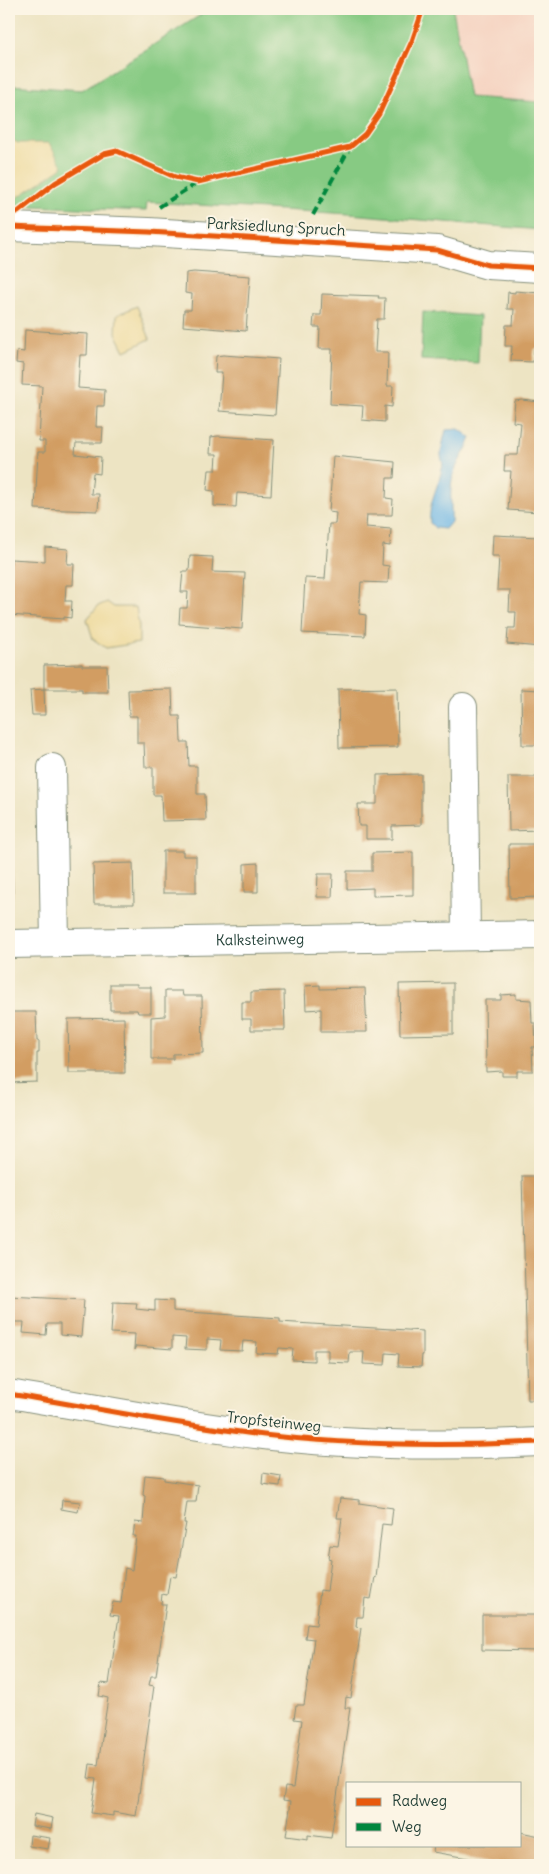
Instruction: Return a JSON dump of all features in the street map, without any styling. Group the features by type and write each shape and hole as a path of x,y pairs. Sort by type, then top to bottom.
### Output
{"street":[{"name":"Parksiedlung Spruch","path":"9,227 159,233 437,250 488,265 540,268"},
{"path":"463,707 466,936"},
{"path":"52,768 55,943"},
{"name":"Kalksteinweg","path":"9,944 540,936"},
{"name":"Tropfsteinweg","path":"9,1394 234,1432 317,1440 410,1445 484,1445 540,1442"}],"shaded area":[{"path":"453,9 540,9 540,102 469,97"}],"green space":[{"path":"210,9 453,9 469,97 540,102 540,230 349,214 147,202 146,211 9,205 9,85 82,90"},
{"path":"423,312 480,316 478,363 421,360"}],"sand":[{"path":"9,138 18,143 49,143 63,167 9,203"},
{"path":"137,306 150,339 125,351 116,333 117,315"},
{"path":"107,602 114,607 136,607 139,643 106,648 93,639 87,619 98,606"}],"water":[{"path":"459,429 471,438 453,476 451,522 445,529 435,528 430,523 430,509 443,467 441,454 446,430"}],"building":[{"path":"186,273 250,276 246,331 183,326 184,310 191,310 192,294 185,293"},
{"path":"515,291 540,293 540,349 534,349 533,362 511,361 512,346 505,346 506,325 513,325 514,309 507,309 508,292 515,293"},
{"path":"322,294 379,296 378,298 385,298 384,319 377,319 375,352 388,352 387,386 393,386 392,407 385,406 385,422 362,420 363,406 330,404 332,349 319,349 320,327 313,327 314,315 321,315"},
{"path":"25,330 88,334 87,355 80,355 78,388 105,390 104,406 97,406 96,427 103,427 102,443 76,443 75,454 101,457 100,474 93,473 91,494 99,494 98,511 35,509 38,452 45,452 45,441 39,441 42,386 22,385 23,364 16,363 17,351 24,352"},
{"path":"216,356 279,359 275,415 219,411 222,373 215,373"},
{"path":"515,401 540,402 540,512 508,510 511,471 504,471 505,455 518,455 521,423 513,422"},
{"path":"211,437 274,440 271,495 237,493 236,507 214,506 214,491 207,490 209,470 216,470 217,454 210,454"},
{"path":"333,456 395,462 394,478 387,478 386,498 393,499 392,515 367,515 366,527 391,529 390,546 383,545 382,565 389,566 388,583 361,582 359,614 366,615 365,636 302,633 305,578 325,579 329,524 335,524 336,513 329,512"},
{"path":"493,535 540,537 540,647 507,644 508,628 515,628 516,612 509,612 510,590 497,590 499,556 492,556"},
{"path":"45,547 68,549 67,564 74,564 73,585 66,585 65,601 72,601 71,618 9,615 11,559 45,561"},
{"path":"190,556 213,557 212,572 245,573 242,629 179,624 180,608 187,608 188,592 181,592 183,571 189,571"},
{"path":"82,664 82,666 107,666 108,692 82,692 82,689 44,689 44,665"},
{"path":"397,688 398,747 339,748 338,689"},
{"path":"44,689 45,715 32,715 30,690"},
{"path":"172,689 173,716 180,716 181,742 188,742 189,766 197,766 197,794 205,794 206,820 162,821 161,795 153,795 153,767 145,767 144,743 137,743 137,716 129,716 128,690"},
{"path":"521,689 540,690 540,745 522,745"},
{"path":"421,774 421,825 392,826 392,839 366,839 366,826 359,826 358,804 377,804 377,775"},
{"path":"508,777 540,777 540,830 509,831"},
{"path":"509,844 540,844 540,897 510,898"},
{"path":"163,851 183,851 183,856 196,856 196,893 163,893"},
{"path":"9,852 12,852 13,897 9,897"},
{"path":"413,852 413,895 373,896 373,888 347,889 347,871 372,871 372,853"},
{"path":"133,863 134,904 94,904 93,864"},
{"path":"258,863 258,892 244,892 244,864"},
{"path":"318,874 333,874 332,897 317,897"},
{"path":"453,983 453,1034 400,1035 399,984"},
{"path":"110,984 137,984 137,987 151,987 151,1013 138,1013 137,1010 110,1010"},
{"path":"320,985 320,989 365,988 367,1032 321,1032 321,1009 306,1010 305,986"},
{"path":"165,991 182,991 183,996 202,996 203,1053 173,1054 173,1059 151,1059 151,1017 165,1016"},
{"path":"284,991 285,1030 251,1030 251,1019 242,1019 242,1002 251,1002 251,992"},
{"path":"516,994 516,999 531,1000 532,1023 535,1023 536,1047 532,1047 533,1071 517,1071 517,1076 502,1076 502,1071 486,1072 485,1000 501,1000 501,995"},
{"path":"9,1012 36,1012 37,1041 39,1041 37,1082 9,1083"},
{"path":"124,1018 125,1073 69,1073 68,1019"},
{"path":"522,1176 540,1176 540,1400 528,1400"},
{"path":"9,1296 84,1300 81,1337 60,1335 60,1324 47,1324 46,1335 23,1333 24,1322 11,1322 9,1336"},
{"path":"155,1300 173,1301 173,1311 280,1318 280,1322 423,1331 421,1367 398,1366 399,1354 386,1353 385,1365 363,1364 364,1352 350,1352 349,1363 328,1362 328,1350 314,1350 314,1361 292,1360 293,1349 279,1348 278,1354 256,1353 257,1342 243,1341 242,1351 220,1350 221,1340 207,1339 207,1350 185,1349 186,1338 172,1337 172,1349 136,1346 134,1350 135,1334 111,1333 113,1302 137,1303 136,1309 155,1311"},
{"path":"263,1473 281,1476 280,1486 262,1484"},
{"path":"145,1475 164,1477 164,1480 198,1485 196,1502 187,1502 184,1523 186,1523 176,1577 170,1576 167,1595 162,1594 161,1604 166,1604 156,1676 151,1676 149,1685 154,1686 136,1816 113,1812 113,1816 91,1813 96,1779 88,1778 90,1764 98,1765 108,1698 99,1696 101,1683 109,1684 119,1616 110,1615 113,1602 121,1603 125,1568 132,1570 136,1536 133,1536 135,1522 143,1523"},
{"path":"340,1498 359,1500 359,1503 393,1508 391,1525 382,1524 376,1578 371,1599 365,1598 363,1617 357,1617 356,1627 361,1628 351,1698 346,1697 345,1708 350,1708 331,1838 308,1835 308,1839 286,1836 291,1801 283,1800 285,1787 293,1788 302,1720 294,1719 296,1705 304,1705 314,1639 305,1638 307,1624 316,1625 320,1590 327,1591 331,1559 328,1558 330,1545 338,1546 342,1518 337,1518"},
{"path":"62,1500 80,1502 78,1512 61,1509"},
{"path":"482,1615 540,1615 540,1651 482,1650"},
{"path":"34,1814 53,1818 51,1829 32,1826"},
{"path":"522,1832 540,1836 540,1865 507,1865 433,1852 434,1846 522,1846"},
{"path":"30,1835 50,1838 48,1849 29,1846"}],"marked path":[{"path":"313,215 350,147"},
{"path":"159,207 198,182"}],"cycle path":[{"path":"18,212 55,183 104,154 117,151 175,177 198,182 350,147 365,134 379,114 412,41 423,9"},
{"path":"9,227 149,232 437,250 488,265 540,268"},
{"path":"9,1394 205,1427 310,1440 425,1445 540,1442"}]}
